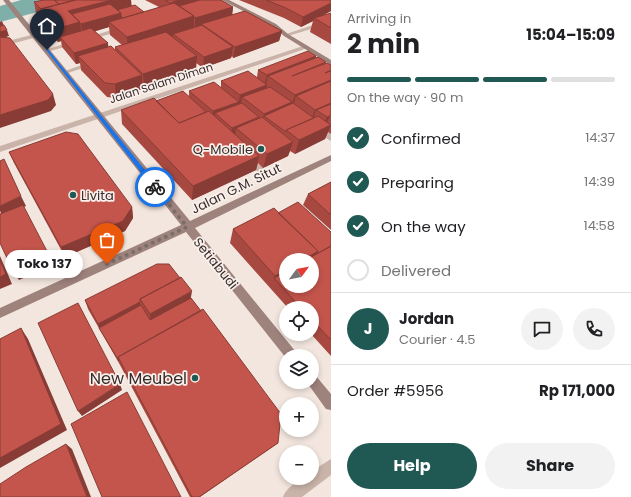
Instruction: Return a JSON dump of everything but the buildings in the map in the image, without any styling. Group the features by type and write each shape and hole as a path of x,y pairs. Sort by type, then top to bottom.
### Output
{"main road":[{"name":"Setiabudi","path":"6,0 286,349"},
{"path":"224,0 274,25 286,35 331,63"},
{"name":"Jalan G.M. Situt","path":"0,313 187,227 331,158"},
{"path":"319,389 331,404"}],"street":[{"path":"217,2 224,0"},
{"path":"248,17 256,15"},
{"path":"25,23 62,16"},
{"path":"286,35 331,21"},
{"path":"47,50 128,27"},
{"path":"0,45 35,36"},
{"name":"Jalan Salam Diman","path":"0,149 99,115 176,93 239,72 306,47"},
{"path":"65,72 103,60"},
{"path":"312,125 331,138"},
{"path":"243,154 261,170"},
{"path":"290,497 331,466"}],"waterway":[{"path":"0,14 51,0"}],"way so far":[{"path":"107,264 187,227 155,187"}],"place":[{"name":"Q-Mobile","path":"261,149"},
{"name":"Livita","path":"73,195"},
{"name":"Toko 137","path":"107,264"},
{"name":"New Meubel","path":"195,378"}],"route":[{"path":"47,50 155,187"}]}
